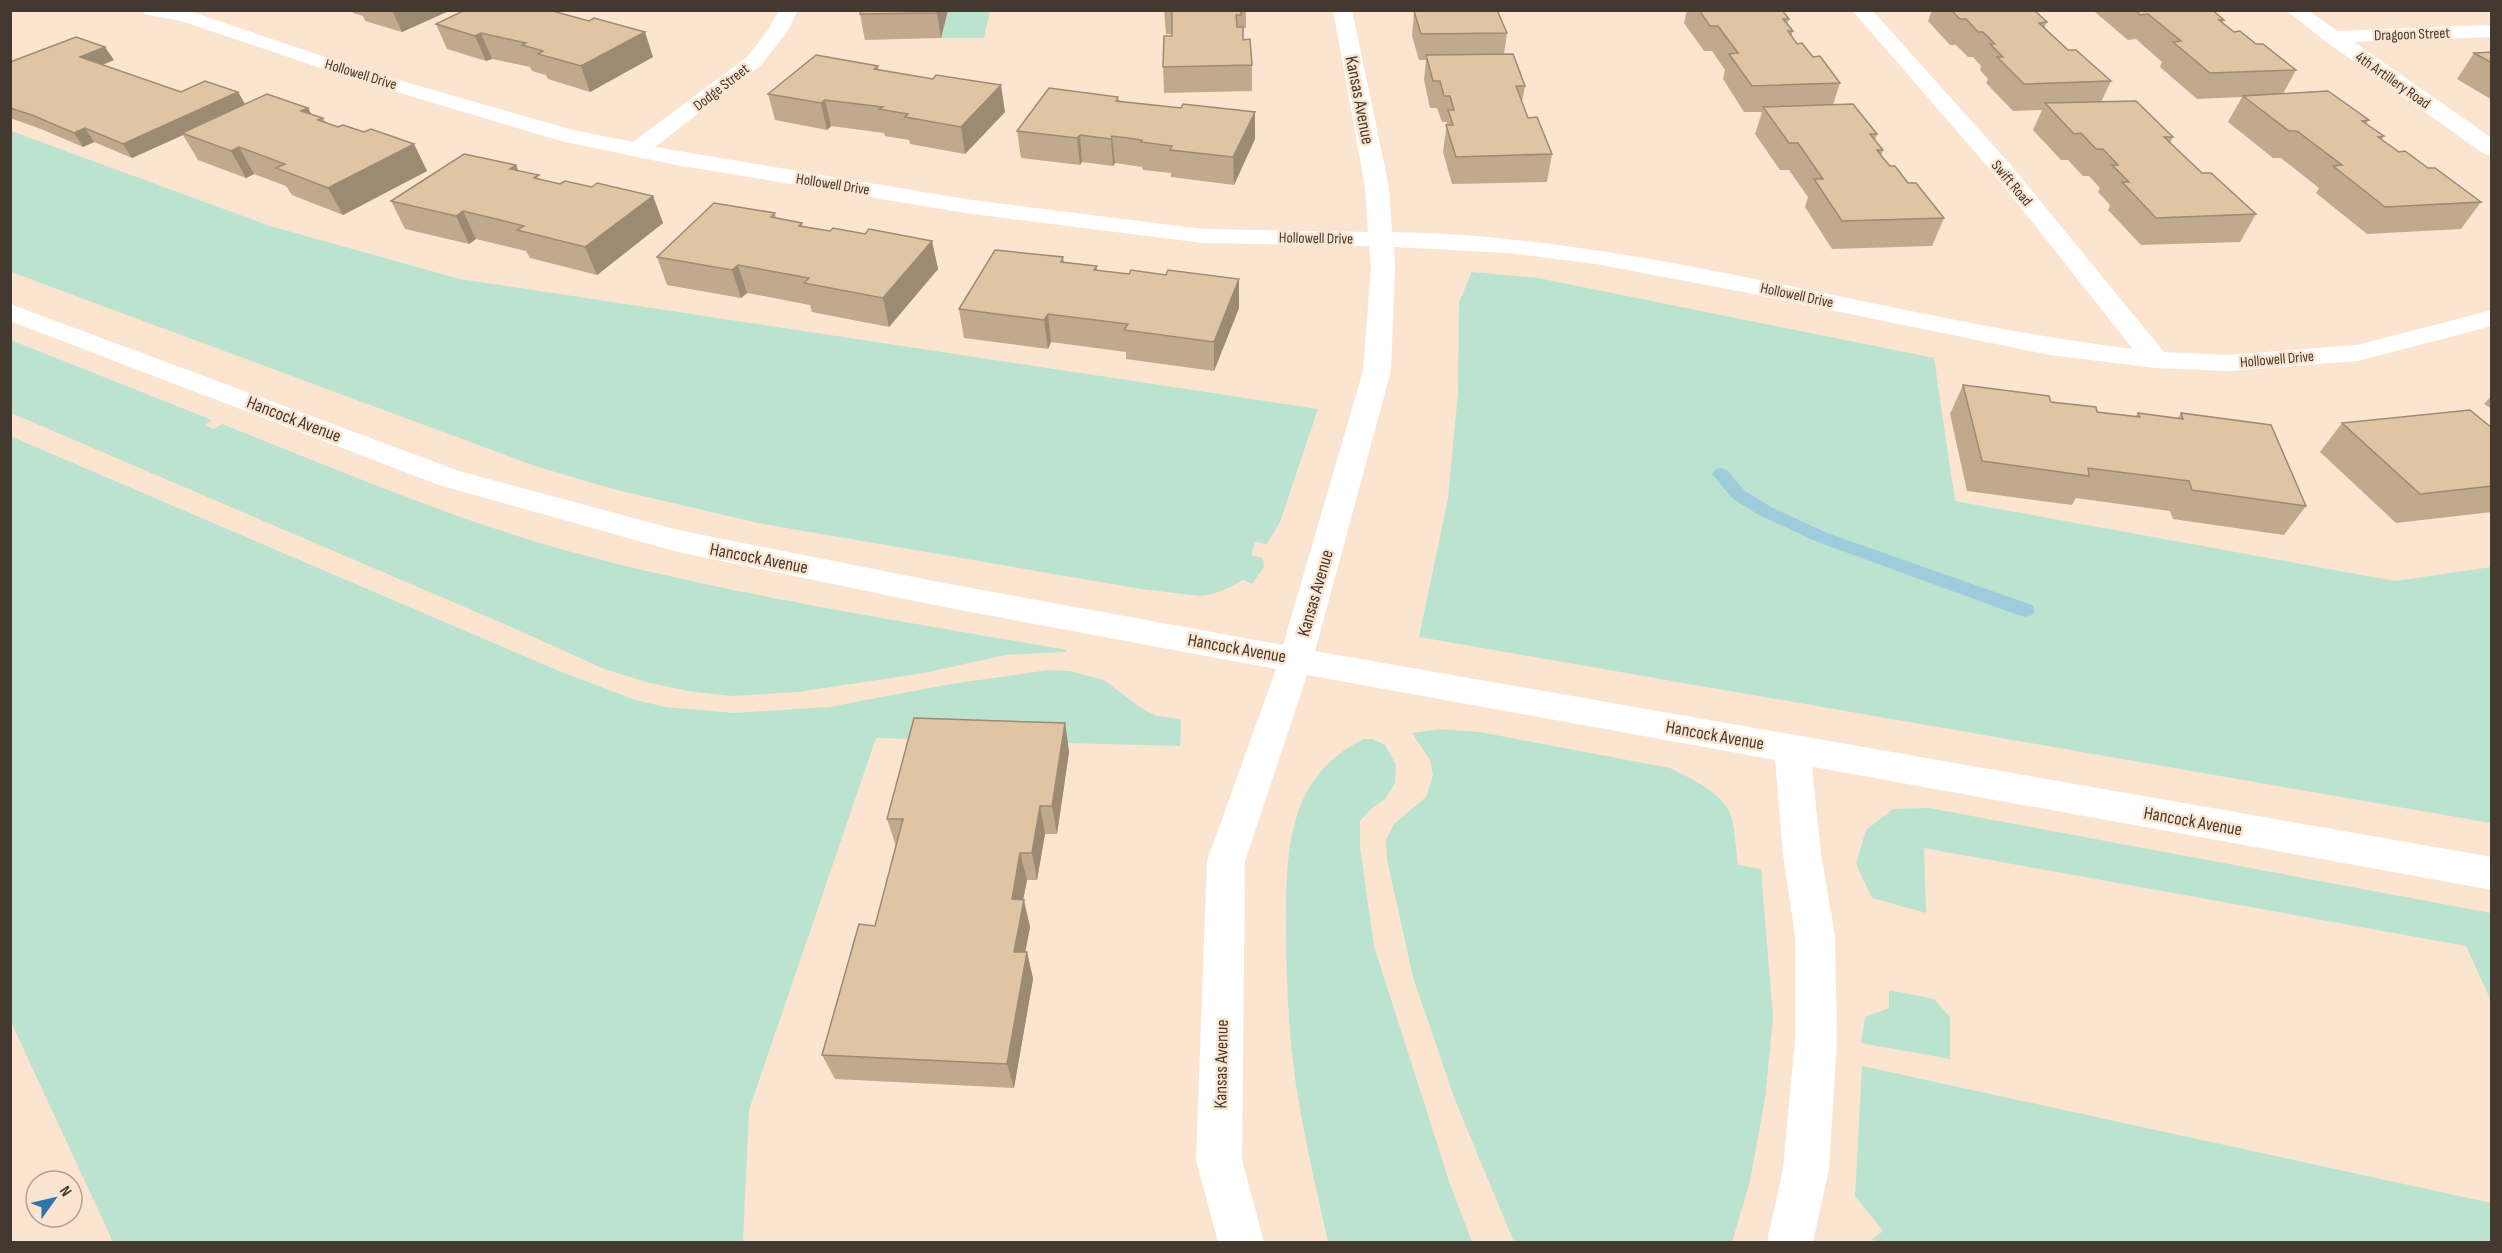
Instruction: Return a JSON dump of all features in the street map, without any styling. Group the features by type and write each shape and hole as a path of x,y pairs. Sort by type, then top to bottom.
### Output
{"street":[{"name":"Hollowell Drive","path":"151,10 185,16 360,75 569,136 676,158 965,206 1191,234 1497,245 1596,257 1743,284 2050,347 2156,360 2228,363 2358,353 2492,318"},
{"name":"Dodge Street","path":"638,149 754,61 777,32 789,10"},
{"name":"Kansas Avenue","path":"1241,1242 1219,1160 1226,861 1296,659 1377,371 1383,268 1377,188 1342,10"},
{"name":"Swift Road","path":"1861,10 2002,169 2156,360"},
{"name":"4th Artillery Road","path":"2295,10 2492,149"},
{"name":"Dragoon Street","path":"2332,37 2492,31"},
{"name":"Hancock Avenue","path":"10,312 449,478 678,541 949,596 2492,874"},
{"path":"1790,1242 1806,1169 1816,1040 1815,936 1802,855 1792,748"}],"green space":[{"path":"948,11 990,11 984,38 941,38"},
{"path":"11,131 270,226 460,279 1318,409 1280,522 1267,544 1255,542 1251,555 1263,558 1264,567 1252,584 1243,580 1207,595 1141,589 758,523 613,489 535,466 11,272"},
{"path":"1472,272 1538,278 1934,358 1955,501 2395,581 2491,567 2491,823 1419,637 1448,498 1458,392 1459,302"},
{"path":"11,340 212,420 205,425 214,429 222,424 441,510 530,540 636,568 758,595 1067,650 1065,652 1005,655 924,673 798,692 733,696 694,692 649,683 602,668 11,413"},
{"path":"10,436 559,671 635,700 666,707 734,713 829,707 951,684 1049,670 1070,671 1104,680 1141,708 1156,716 1181,719 1180,746 876,738 749,1110 743,1242 113,1242 84,1179 84,1169 79,1169 11,1022"},
{"path":"1441,729 1479,732 1670,768 1712,792 1730,813 1738,865 1761,869 1773,1018 1765,1099 1750,1181 1732,1242 1514,1242 1455,1100 1413,977 1387,860 1386,840 1394,824 1426,797 1433,775 1430,760 1412,733"},
{"path":"1364,739 1372,739 1385,745 1396,765 1395,783 1385,799 1360,821 1360,847 1374,946 1450,1184 1472,1242 1328,1242 1314,1181 1298,1099 1291,1040 1286,942 1288,862 1297,817 1313,782 1335,757"},
{"path":"1929,808 2491,913 2491,1001 2466,946 1924,848 1926,913 1872,898 1856,864 1866,830 1893,809"},
{"path":"1889,990 1934,999 1950,1017 1950,1059 1861,1043 1865,1017 1889,1008"},
{"path":"1862,1066 2491,1203 2491,1242 1875,1242 1872,1239 1883,1231 1855,1196"}],"building":[{"path":"465,10 549,10 589,21 594,18 645,32 581,66 538,54 543,51 522,45 526,43 481,33 475,36 436,24"},
{"path":"861,10 937,10 937,13 860,14"},
{"path":"1172,10 1241,10 1241,15 1236,15 1237,27 1243,27 1243,40 1250,39 1252,65 1163,67 1164,36 1172,36"},
{"path":"1497,10 1507,33 1421,34 1414,11"},
{"path":"1699,10 1782,10 1789,19 1783,19 1793,31 1788,31 1797,44 1802,43 1813,57 1820,56 1840,83 1752,86 1729,54 1738,53 1718,26 1710,26"},
{"path":"1951,10 2034,10 2047,22 2039,23 2068,50 2076,50 2111,81 2024,84 1997,57 2003,57 1990,44 1995,44 1983,32 1978,32 1966,19 1960,19"},
{"path":"2135,10 2212,10 2224,20 2219,20 2234,32 2240,31 2256,44 2263,44 2296,70 2210,73 2173,42 2181,41 2148,14 2140,15"},
{"path":"76,37 105,47 80,57 181,92 205,81 238,92 123,144 85,128 74,133 10,108 10,62"},
{"path":"2492,52 2492,63 2474,53"},
{"path":"1513,54 1525,86 1516,86 1528,118 1537,117 1552,154 1456,157 1446,125 1453,125 1448,110 1454,110 1450,96 1444,96 1440,81 1433,81 1426,55"},
{"path":"816,55 878,66 874,69 933,79 936,75 1001,85 961,127 905,117 908,114 879,109 883,107 825,100 821,103 768,94"},
{"path":"1049,88 1118,97 1116,101 1181,108 1183,104 1255,112 1233,157 1170,150 1172,146 1112,136 1111,139 1080,135 1077,138 1017,131"},
{"path":"2328,91 2369,120 2362,121 2384,136 2378,137 2399,152 2405,151 2428,168 2435,168 2481,202 2385,207 2333,166 2342,165 2297,131 2289,131 2243,96"},
{"path":"267,94 308,108 301,111 323,118 318,120 338,127 343,125 364,132 371,129 414,144 328,188 276,168 285,164 239,147 231,151 182,133"},
{"path":"2136,101 2173,137 2164,137 2202,173 2211,173 2256,214 2156,218 2122,182 2129,182 2112,165 2118,165 2103,149 2096,149 2081,133 2074,134 2045,103"},
{"path":"1853,104 1877,134 1870,134 1883,150 1877,150 1883,158 1890,166 1895,166 1908,183 1916,183 1944,218 1842,221 1814,179 1823,179 1798,143 1789,143 1763,107"},
{"path":"464,154 516,165 510,169 539,175 534,178 560,184 565,181 592,187 597,183 653,196 585,247 517,230 524,226 463,211 456,216 391,201"},
{"path":"714,203 775,213 771,217 802,223 799,226 830,231 833,228 865,234 869,229 932,241 883,298 804,283 809,278 738,265 732,270 657,257"},
{"path":"995,250 1063,257 1061,262 1097,266 1094,270 1129,274 1131,270 1166,275 1168,270 1239,279 1214,342 1124,330 1128,324 1048,314 1044,320 959,309"},
{"path":"1963,385 2049,396 2051,402 2096,407 2097,412 2140,417 2138,413 2183,419 2181,413 2271,425 2306,506 2192,490 2189,481 2088,468 2089,476 1982,461"},
{"path":"2470,410 2492,428 2492,486 2420,494 2342,423"},
{"path":"914,718 1065,723 1052,806 1040,806 1032,853 1020,853 1012,899 1024,900 1014,952 1027,952 1007,1064 822,1055 859,924 875,926 903,819 887,819"}],"waterway":[{"path":"1721,474 1739,495 1765,511 1821,537 2025,610"}]}
